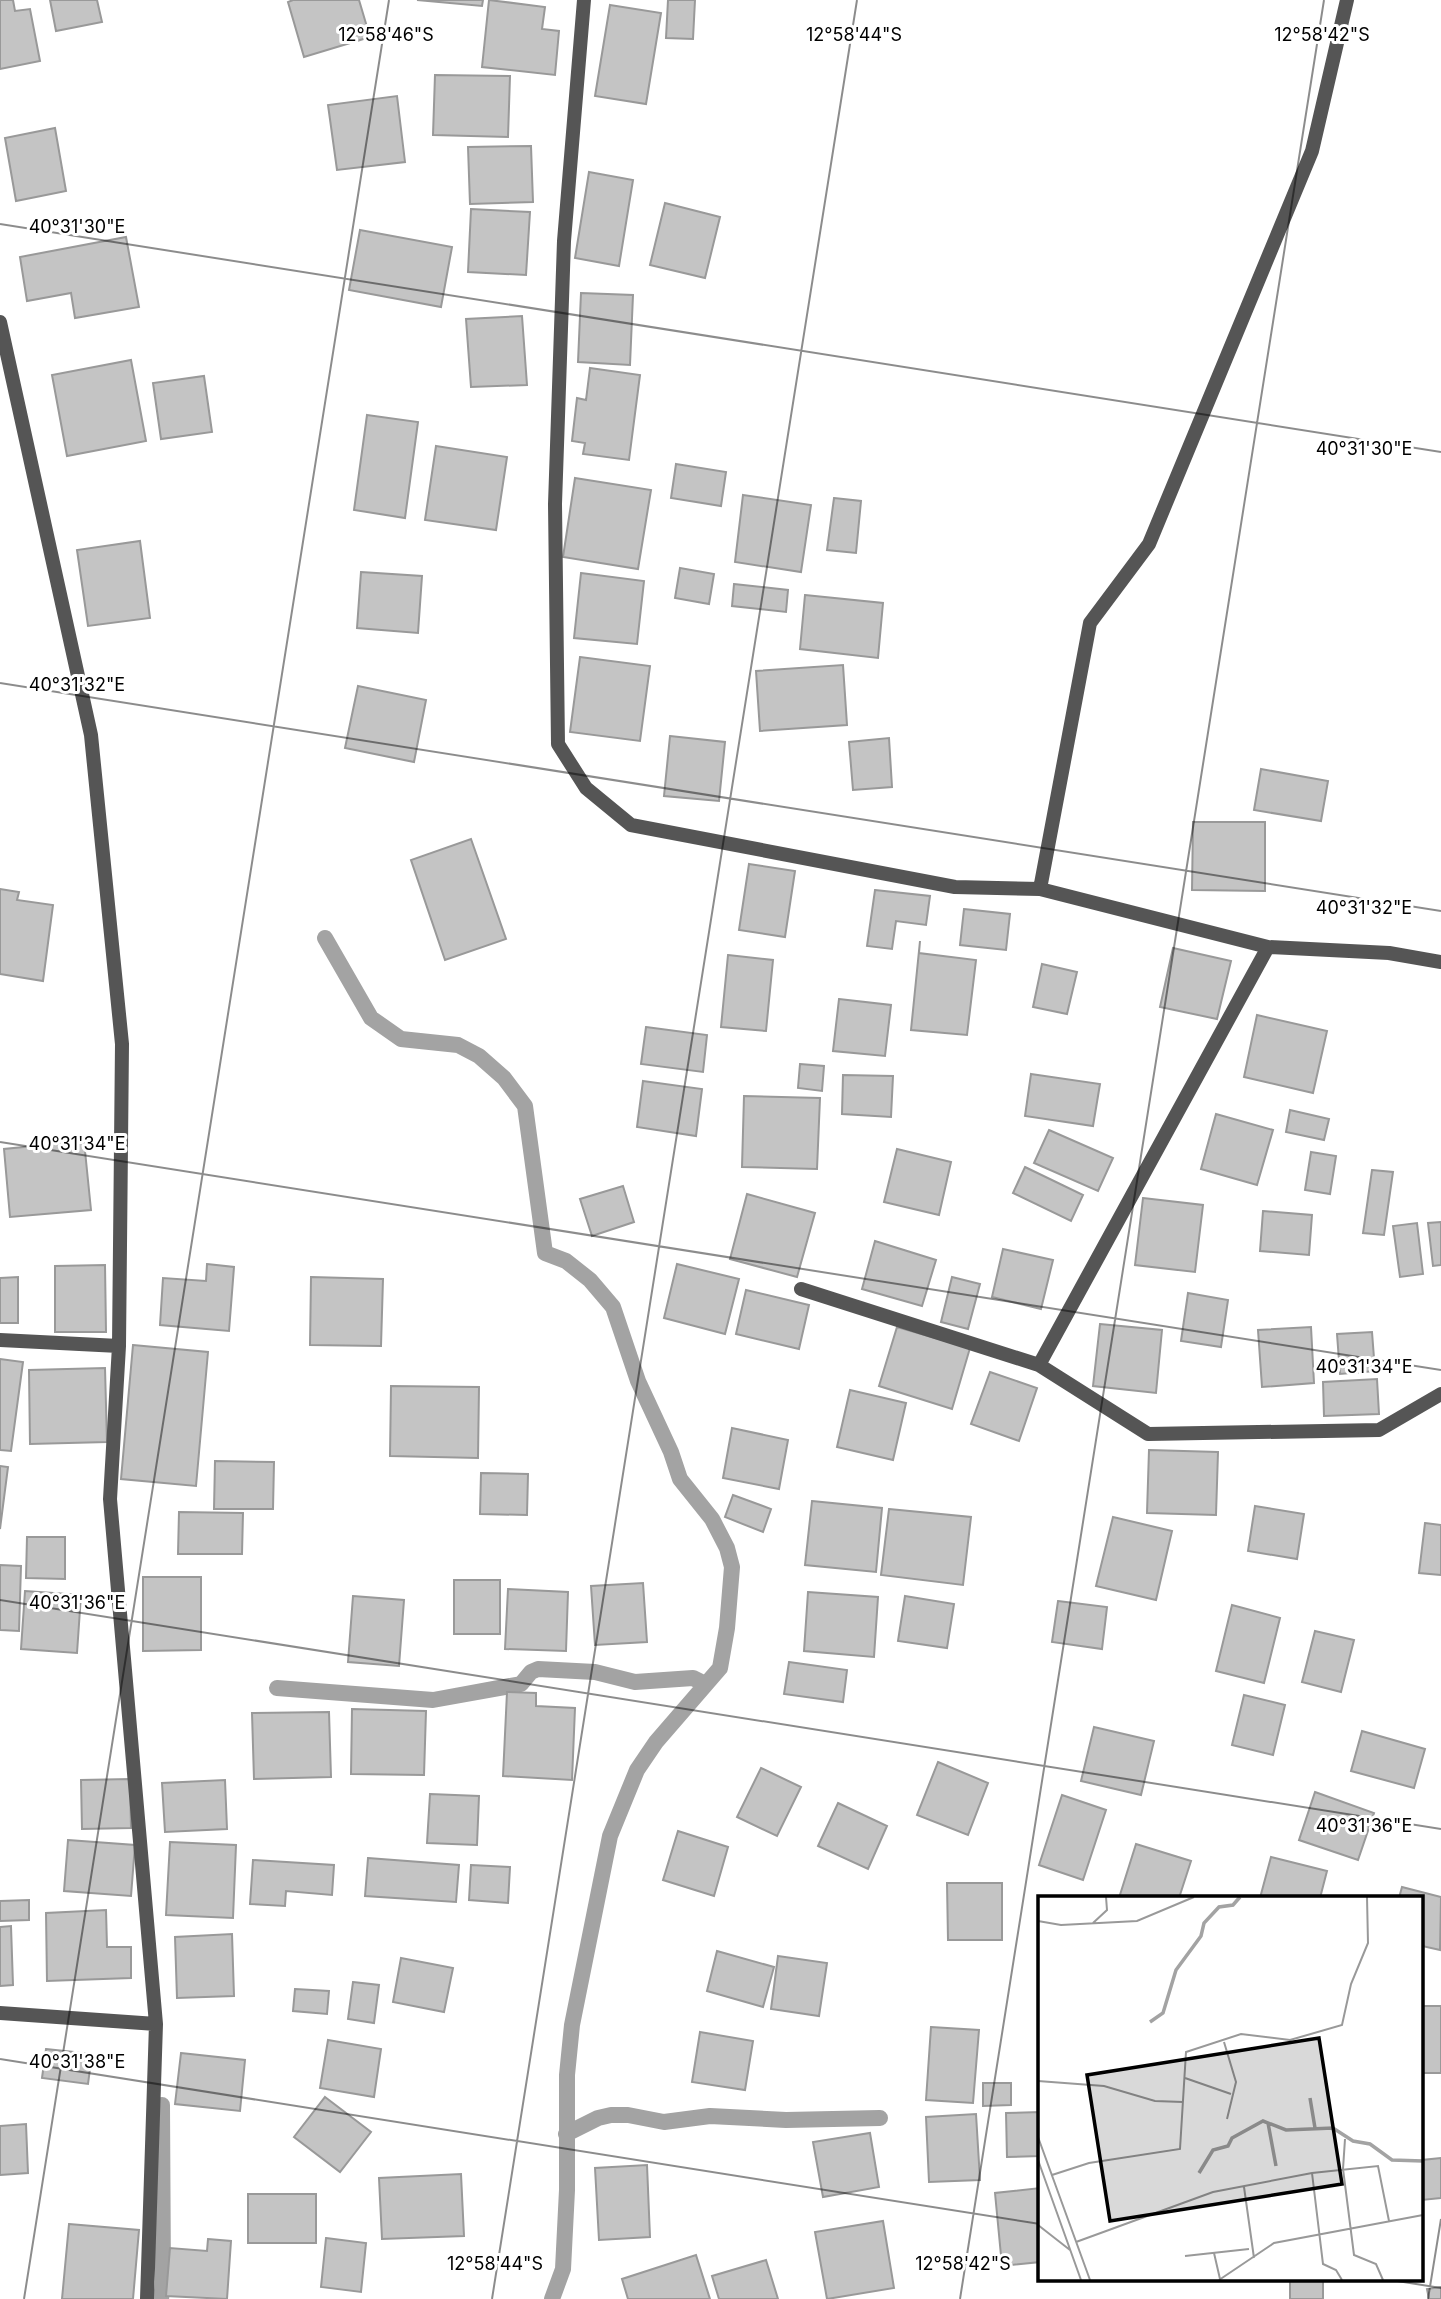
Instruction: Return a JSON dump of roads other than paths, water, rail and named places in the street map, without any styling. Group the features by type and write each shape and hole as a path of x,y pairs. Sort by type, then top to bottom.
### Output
{"street":[{"path":"584,0 563,255 555,504 558,744 586,788 631,825 955,887 1040,889 1268,947 1389,953 1441,962"},
{"path":"1040,889 1090,623 1149,544 1312,151 1347,0"},
{"path":"0,322 92,735 122,1044 119,1346 110,1499 156,2024 147,2299"},
{"path":"1039,1365 1268,947"},
{"path":"800,1289 1039,1365 1148,1434 1379,1430 1441,1394"},
{"path":"0,1340 119,1346"},
{"path":"0,2013 156,2024"}],"waterway":[{"path":"325,938 371,1018 401,1039 458,1045 479,1056 504,1078 525,1106 545,1253 566,1261 590,1280 613,1307 638,1381 671,1452 680,1479 712,1519 727,1548 732,1567 727,1628 720,1668 656,1742 637,1770 610,1836 572,2025 567,2075 567,2190 563,2269 552,2299"},
{"path":"277,1688 433,1700 521,1684 531,1672 538,1669 595,1672 635,1682 693,1678 705,1684"},
{"path":"161,2299 162,2105"},
{"path":"566,2134 598,2118 611,2115 628,2115 664,2122 710,2116 786,2120 880,2118"}]}
